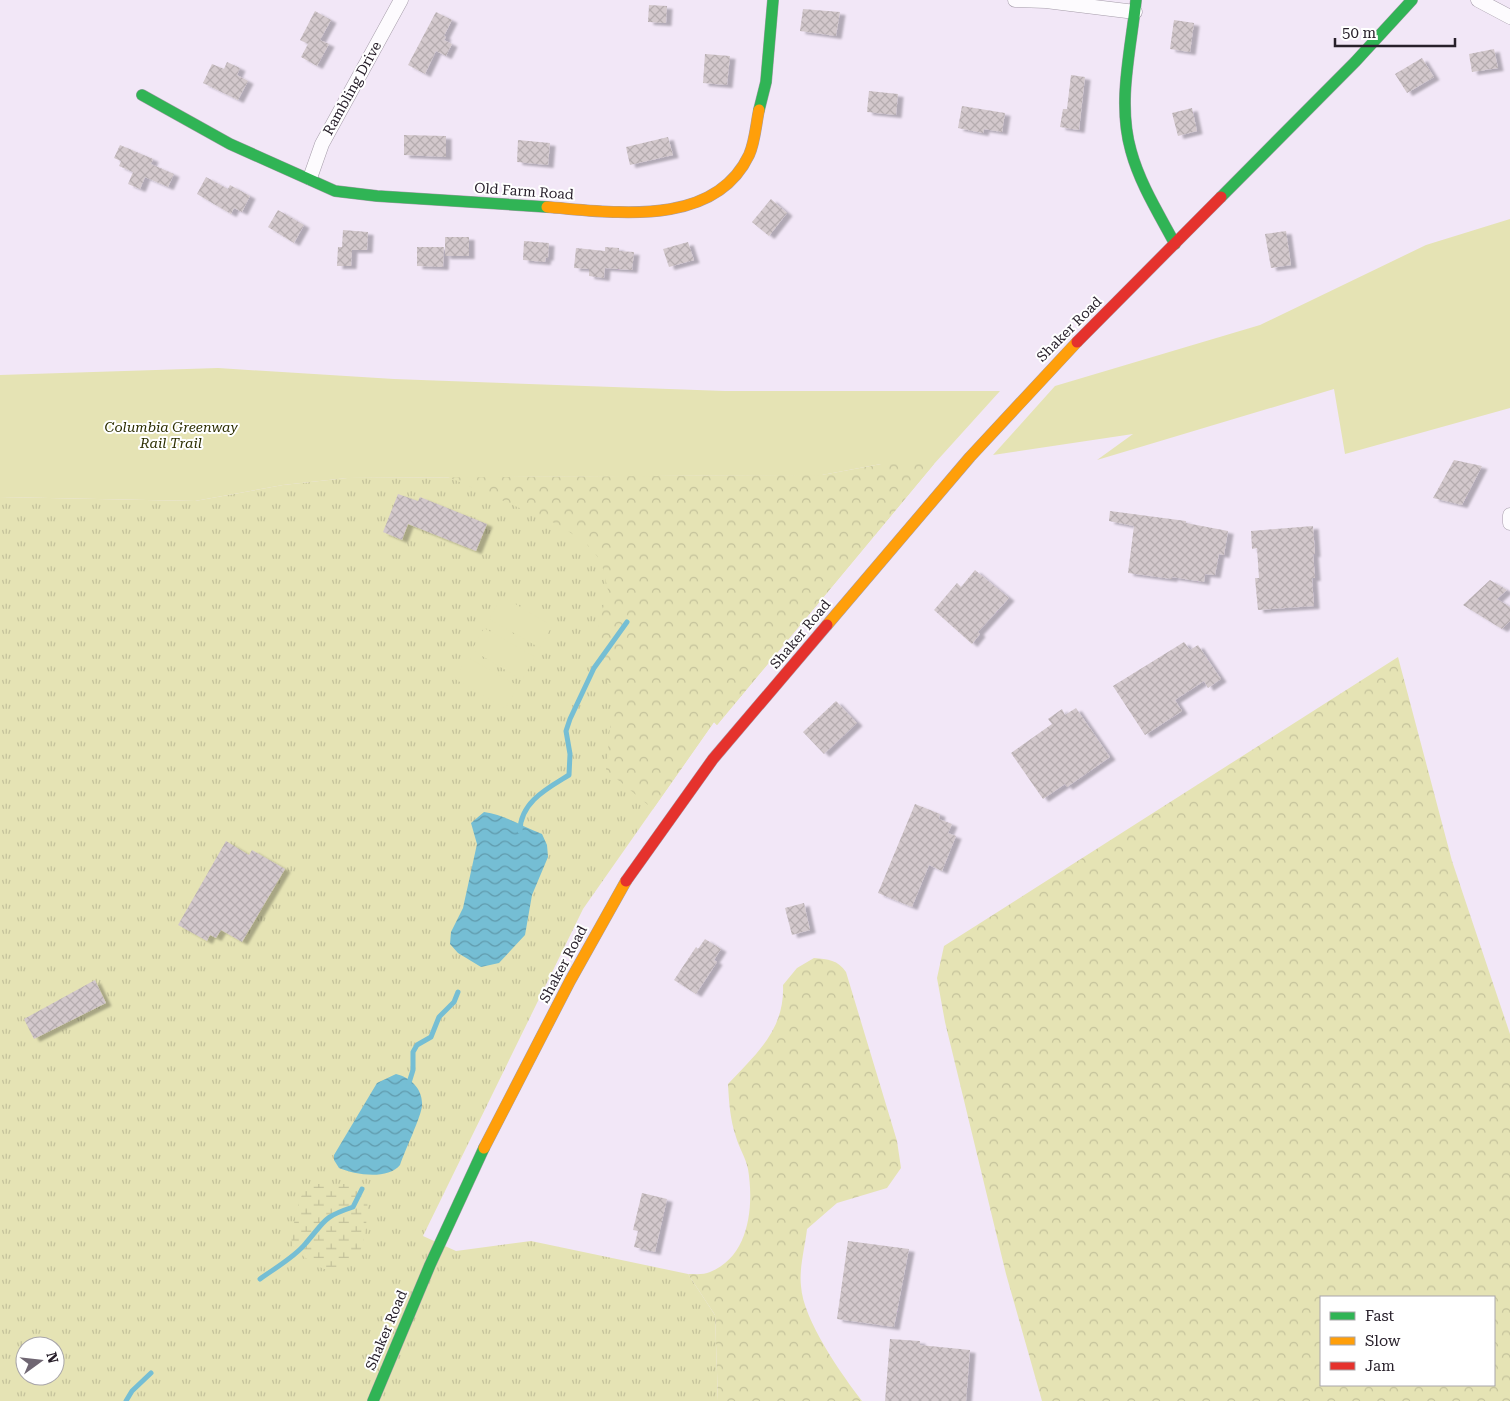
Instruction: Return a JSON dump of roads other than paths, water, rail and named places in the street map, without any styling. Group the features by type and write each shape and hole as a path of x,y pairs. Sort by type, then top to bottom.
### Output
{"street":[{"name":"Rambling Drive","path":"310,178 322,144 401,0"},
{"name":"Old Farm Road","path":"142,95 230,144 336,190 377,196 588,210 662,211 694,204 732,180 750,154 766,82 773,0"},
{"path":"1015,0 1136,6 1127,80 1125,115 1128,139 1136,164 1175,244"},
{"name":"Shaker Road","path":"373,1401 430,1265 489,1138 570,981 626,880 714,759 970,457 1046,373 1355,62 1412,0"},
{"path":"1478,0 1510,18"},
{"path":"1510,515 1510,523"}],"water":[{"path":"484,812 506,818 542,834 547,845 548,857 532,895 525,935 499,963 481,967 458,953 450,944 451,932 463,908 477,844 471,823"},
{"path":"396,1074 411,1081 418,1089 422,1099 419,1117 400,1165 388,1173 371,1175 354,1173 339,1168 334,1160 334,1155 377,1083"}],"waterway":[{"path":"520,831 521,821 530,804 544,791 569,775 570,754 566,731 570,719 594,668 627,622"},
{"path":"408,1086 413,1070 413,1052 417,1045 431,1037 439,1017 454,1002 458,992"},
{"path":"260,1279 296,1253 326,1220 353,1207 362,1189"},
{"path":"126,1401 132,1391 151,1373"}],"park label":[{"name":"Columbia Greenway Rail Trail","path":"171,436"}]}
